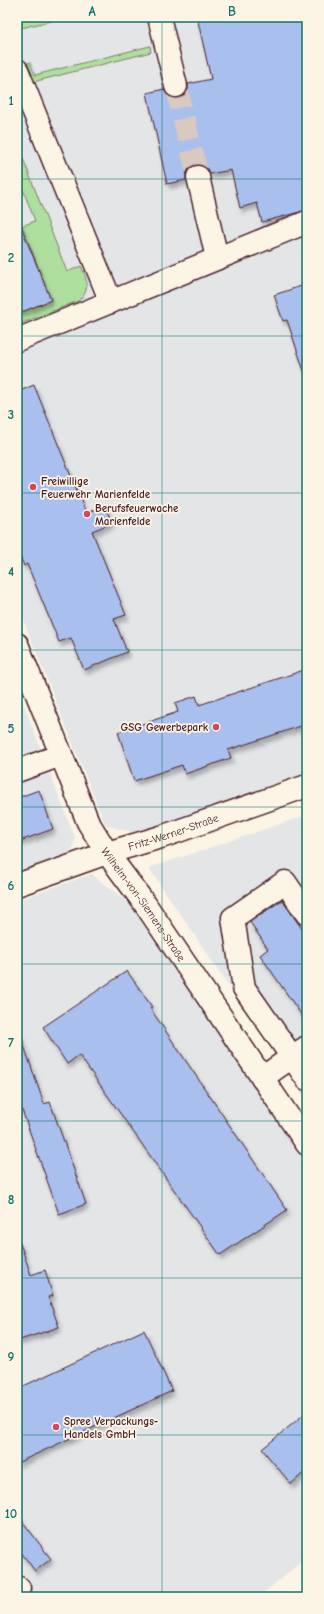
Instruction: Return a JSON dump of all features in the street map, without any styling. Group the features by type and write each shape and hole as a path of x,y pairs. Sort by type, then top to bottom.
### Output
{"street":[{"path":"159,17 176,86"},
{"path":"17,70 111,302"},
{"path":"198,177 217,258"},
{"path":"17,340 307,222"},
{"name":"Wilhelm-von-Siemens-Straße","path":"17,644 88,822 107,853 145,904 307,1144"},
{"path":"17,770 61,755"},
{"name":"Fritz-Werner-Straße","path":"17,885 107,853 161,837 307,786"},
{"path":"307,914 285,882 233,918 244,988 299,1052 307,1079"},
{"path":"262,1078 299,1052"}],"shaded area":[{"path":"17,17 307,17 307,783 156,829 131,832 108,826 104,822 17,604"},
{"path":"17,687 75,838 73,848 67,854 17,872"},
{"path":"307,815 307,1101 149,868"},
{"path":"92,874 137,909 307,1158 307,1557 259,1597 17,1597 17,900"}],"green space":[{"path":"38,17 68,17 17,29 17,22"},
{"path":"150,46 151,52 33,82 26,64 30,62 35,75"},
{"path":"17,143 67,272 81,266 87,285 85,293 78,301 17,325 17,314 51,300 22,226 35,221 17,174"}],"building":[{"path":"197,17 307,17 307,210 262,222 257,203 240,208 231,170 210,174 207,168 202,165 196,165 189,168 186,174 186,180 167,184 147,93 164,89 167,95 173,98 179,98 185,95 188,90 188,84 211,79"},
{"path":"17,217 51,300 17,314"},
{"path":"307,284 307,370 304,371 287,320 283,321 274,295"},
{"path":"34,385 86,513 105,506 112,523 92,531 126,615 114,619 127,652 84,670 71,638 59,642 27,564 24,566 17,549 17,392"},
{"name":"GSG Gewerbepark","path":"307,669 307,724 228,750 231,758 185,774 182,765 134,781 118,732 178,712 175,703 196,696 199,705"},
{"path":"39,790 53,829 17,842 17,798"},
{"path":"282,900 307,936 307,1023 260,955 268,949 250,922"},
{"path":"127,971 152,1007 150,1008 287,1210 220,1255 79,1055 67,1064 43,1027"},
{"path":"20,1034 44,1104 50,1102 86,1204 59,1214 17,1096 17,1035"},
{"path":"17,1243 20,1243 31,1275 45,1270 53,1296 48,1297 59,1327 17,1341"},
{"name":"Spree Verpackungs- Handels GmbH","path":"144,1330 172,1391 17,1463 17,1389"},
{"path":"307,1412 307,1470 291,1484 262,1449"},
{"path":"17,1514 51,1559 35,1571 17,1547"}],"tunnel":[{"path":"176,86 198,177"}],"place":[{"name":"Freiwillige Feuerwehr Marienfelde","path":"33,487"},
{"name":"Berufsfeuerwache Marienfelde","path":"87,514"},
{"name":"GSG Gewerbepark","path":"216,727"},
{"name":"Spree Verpackungs- Handels GmbH","path":"56,1427"}]}
